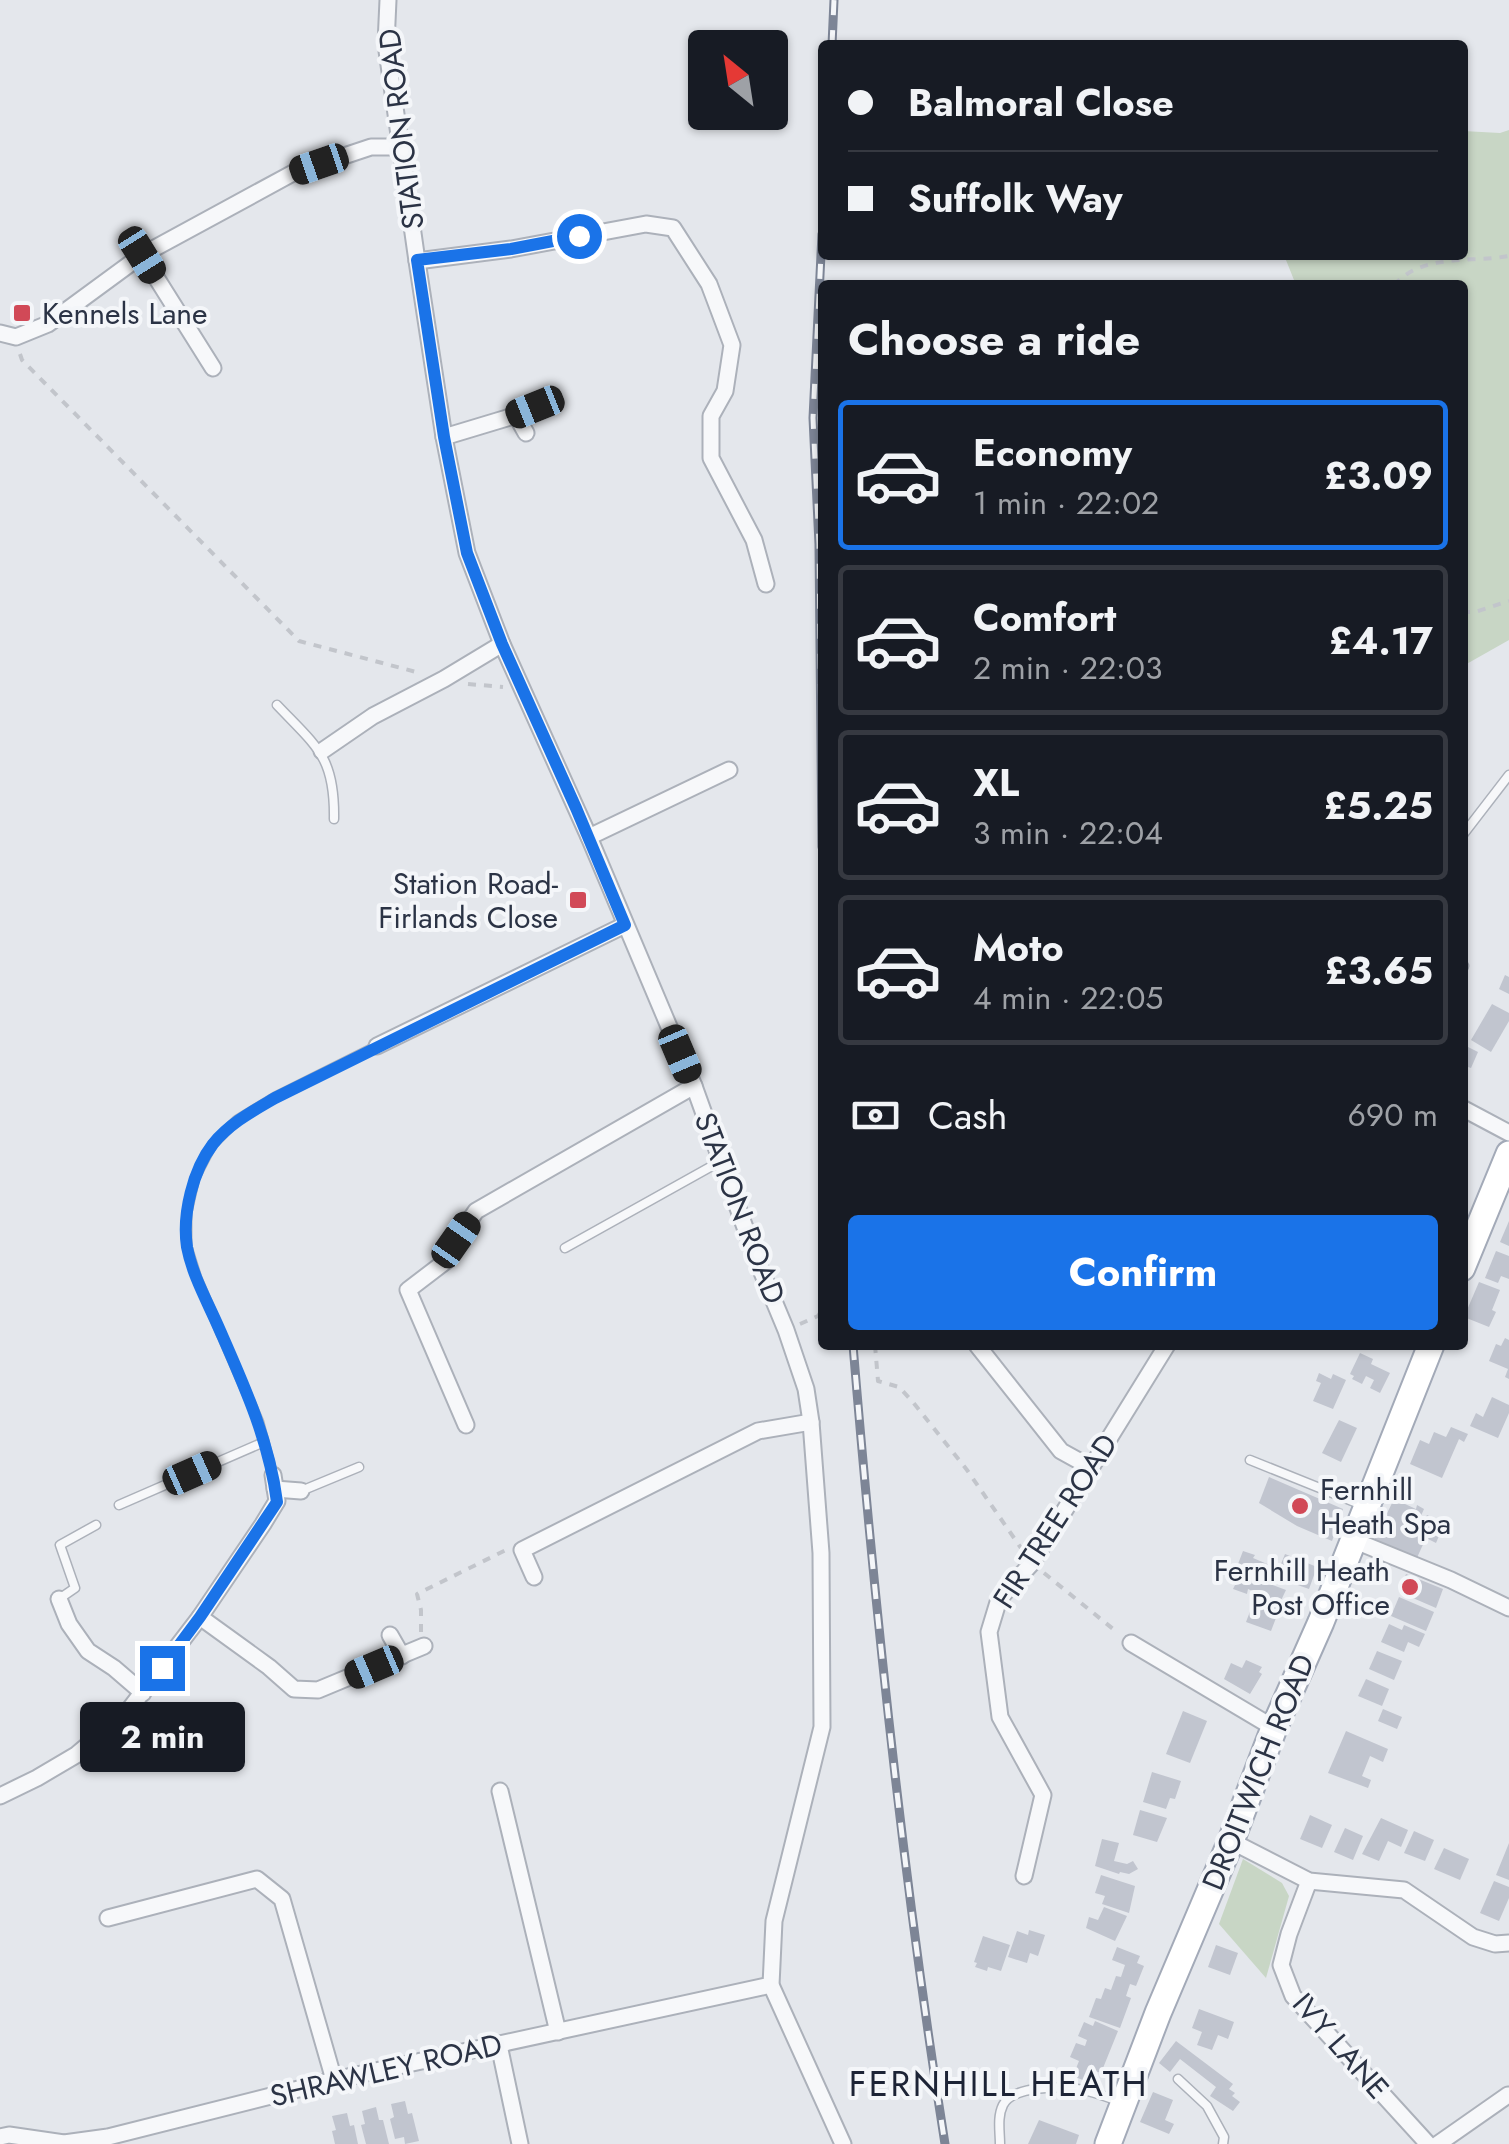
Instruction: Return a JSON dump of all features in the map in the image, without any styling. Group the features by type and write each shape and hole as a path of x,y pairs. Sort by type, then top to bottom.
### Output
{"main road":[{"path":"1468,1253 1509,1154"},
{"name":"DROITWICH ROAD","path":"1108,2144 1429,1350"}],"street":[{"name":"STATION ROAD","path":"388,0 386,44 444,437 467,553 502,644 694,1086 806,1389 822,1553 822,1727 774,1921 772,1985 842,2144"},
{"path":"8,335 48,324 142,255 293,173 371,147 402,147"},
{"path":"417,260 511,249 646,224 673,228 709,284 732,345 725,391 711,416 711,458 754,540 766,584"},
{"path":"142,255 213,368"},
{"path":"444,437 553,400"},
{"path":"516,415 526,434"},
{"path":"322,751 373,716 444,680 502,644"},
{"path":"589,838 728,770"},
{"path":"377,1046 625,925"},
{"path":"466,1425 408,1290 446,1261 476,1211 694,1086"},
{"path":"1468,1111 1509,1133"},
{"path":"980,1350 1061,1451 1090,1467"},
{"name":"FIR TREE ROAD","path":"1024,1876 1043,1795 1000,1717 988,1632 1000,1599 1032,1562 1164,1350"},
{"path":"534,1577 522,1550 758,1431 812,1422"},
{"path":"0,1796 76,1755 128,1711 200,1617 270,1513 277,1502 274,1482 301,1491"},
{"path":"1353,1540 1509,1608"},
{"path":"60,1599 69,1624 88,1652 143,1693"},
{"path":"200,1617 294,1688 318,1690 424,1646"},
{"path":"390,1636 402,1656"},
{"path":"1131,1643 1274,1728"},
{"path":"500,1791 558,2032"},
{"path":"1230,1841 1309,1881 1404,1890 1473,1938 1495,1944 1509,1942"},
{"path":"108,1918 257,1879 282,1899 334,2080"},
{"name":"IVY LANE","path":"1309,1881 1281,1965 1294,1996 1428,2144"},
{"name":"SHRAWLEY ROAD","path":"0,2137 64,2143 109,2141 334,2080 772,1985"},
{"path":"499,2044 520,2144"},
{"path":"1438,2144 1508,2095"}],"lane":[{"path":"278,705 322,751 334,790 334,819"},
{"path":"1468,828 1509,774"},
{"path":"274,1482 259,1422 187,1246 187,1213 195,1178 212,1145 237,1120 377,1046"},
{"path":"565,1248 721,1161"},
{"path":"119,1505 264,1442"},
{"path":"1250,1460 1366,1507"},
{"path":"301,1491 359,1466"},
{"path":"60,1599 75,1588 60,1544 96,1525"},
{"path":"1178,2079 1206,2106 1224,2137 1223,2144"},
{"path":"1000,2144 999,2116 1006,2100 1017,2092 1083,2090 1124,2102"}],"path":[{"path":"1399,280 1411,269 1427,264 1509,256"},
{"path":"8,335 22,360 300,641 444,680 523,689"},
{"path":"1468,612 1509,601"},
{"path":"786,1330 818,1316"},
{"path":"875,1350 878,1382 898,1388 912,1401 1032,1562 1131,1643"},
{"path":"424,1646 417,1594 511,1547 522,1550"}],"green space":[{"path":"1509,130 1509,640 1468,663 1468,280 1294,280 1286,260 1468,260 1468,131"},
{"path":"1243,1859 1282,1883 1289,1896 1266,1978 1219,1924"}],"building":[{"path":"1505,975 1509,977 1509,994 1499,989"},
{"path":"1492,1004 1509,1013 1509,1021 1491,1052 1471,1040"},
{"path":"1468,1047 1478,1052 1471,1068 1468,1067"},
{"path":"1509,1221 1509,1246 1500,1242"},
{"path":"1496,1251 1509,1256 1509,1279 1501,1276 1498,1283 1485,1278"},
{"path":"1479,1282 1500,1290 1489,1327 1468,1319 1468,1308"},
{"path":"1505,1338 1509,1340 1509,1379 1505,1377 1508,1369 1489,1361 1496,1344 1501,1346"},
{"path":"1360,1353 1373,1359 1371,1364 1390,1373 1380,1393 1370,1388 1374,1380 1366,1376 1362,1384 1352,1379 1350,1374"},
{"path":"1319,1373 1346,1380 1333,1409 1313,1401 1321,1383 1316,1381"},
{"path":"1492,1397 1509,1405 1498,1438 1470,1426 1476,1413 1483,1417"},
{"path":"1339,1420 1357,1428 1341,1462 1322,1453"},
{"path":"1451,1427 1468,1434 1464,1442 1459,1439 1442,1478 1410,1464 1420,1440 1429,1444 1434,1432 1446,1437"},
{"name":"Fernhill Heath Spa","path":"1269,1477 1343,1509 1332,1541 1259,1503"},
{"path":"1394,1499 1424,1509 1420,1518 1424,1520 1427,1515 1435,1519 1433,1524 1442,1529 1436,1543 1426,1538 1415,1562 1373,1542"},
{"path":"1243,1551 1279,1569 1285,1554 1317,1567 1309,1589 1238,1564"},
{"path":"1239,1568 1248,1571 1246,1575 1286,1590 1271,1631 1246,1622 1257,1593 1233,1589 1235,1585 1229,1582"},
{"path":"1406,1574 1443,1589 1436,1608 1399,1592"},
{"path":"1399,1597 1434,1612 1426,1631 1391,1616"},
{"path":"1389,1624 1402,1630 1404,1625 1425,1634 1419,1647 1408,1642 1404,1652 1381,1642"},
{"path":"1377,1651 1402,1661 1394,1680 1369,1669"},
{"path":"1246,1660 1262,1667 1250,1694 1224,1679 1231,1663 1242,1668"},
{"path":"1366,1679 1389,1689 1382,1706 1358,1696"},
{"path":"1383,1709 1402,1717 1397,1729 1378,1721"},
{"path":"1183,1711 1207,1721 1190,1763 1166,1754"},
{"path":"1346,1731 1388,1749 1383,1762 1370,1756 1362,1776 1371,1780 1368,1788 1328,1773"},
{"path":"1152,1772 1181,1781 1175,1799 1170,1798 1166,1809 1143,1802"},
{"path":"1140,1810 1167,1818 1157,1842 1133,1835"},
{"path":"1310,1815 1332,1825 1322,1848 1300,1839"},
{"path":"1381,1818 1408,1830 1401,1847 1388,1841 1379,1861 1362,1854"},
{"path":"1345,1828 1363,1836 1353,1860 1334,1852"},
{"path":"1414,1831 1434,1840 1425,1861 1404,1853"},
{"path":"1102,1839 1119,1843 1114,1861 1133,1861 1138,1869 1119,1874 1095,1866"},
{"path":"1509,1843 1509,1880 1496,1875"},
{"path":"1444,1848 1469,1859 1460,1880 1434,1869"},
{"path":"1101,1875 1135,1886 1129,1913 1102,1904 1105,1896 1095,1893"},
{"path":"1494,1881 1509,1887 1509,1898 1499,1921 1480,1913"},
{"path":"1104,1907 1127,1916 1115,1941 1086,1928 1089,1917 1098,1920"},
{"path":"1029,1930 1045,1935 1038,1956 1030,1953 1027,1963 1008,1957 1017,1931 1028,1935"},
{"path":"983,1936 1010,1945 1001,1971 975,1967"},
{"path":"1216,1945 1238,1953 1230,1975 1208,1967"},
{"path":"1117,1947 1140,1956 1137,1963 1144,1966 1136,1986 1130,1984 1126,1996 1131,1998 1120,2028 1089,2017 1096,1998 1101,1999 1105,1988 1111,1990 1116,1976 1121,1977 1125,1965 1112,1960"},
{"path":"1199,2009 1234,2022 1228,2039 1218,2035 1212,2050 1197,2045 1202,2032 1192,2028"},
{"path":"1095,2021 1118,2031 1101,2073 1095,2071 1090,2083 1073,2076 1079,2061 1070,2057 1076,2043 1085,2046 1087,2040 1078,2036 1084,2022 1093,2026"},
{"path":"1176,2041 1233,2084 1229,2089 1240,2102 1233,2111 1210,2096 1216,2087 1180,2059 1170,2072 1159,2063"},
{"path":"1153,2092 1173,2100 1165,2120 1174,2124 1169,2134 1140,2122"},
{"path":"405,2101 419,2141 405,2144 404,2137 395,2139 390,2119 394,2117 391,2104"},
{"path":"376,2107 389,2144 366,2144 362,2111"},
{"path":"347,2113 358,2144 335,2144 332,2116"},
{"path":"1039,2120 1079,2135 1076,2144 1028,2144"}],"railway":[{"path":"832,40 834,0"},
{"path":"820,280 821,260"},
{"path":"818,316 813,418 818,523"},
{"path":"853,1350 892,1745 945,2144"}],"place":[{"name":"Kennels Lane","path":"22,313"},
{"name":"Station Road- Firlands Close","path":"578,900"},
{"name":"Fernhill Heath Spa","path":"1300,1506"},
{"name":"Fernhill Heath Post Office","path":"1410,1587"}],"district":[{"name":"FERNHILL HEATH","path":"999,2084"}],"route":[{"path":"162,1668 277,1502 259,1422 187,1246 187,1213 195,1178 212,1145 237,1120 275,1098 625,925 502,644 467,553 444,437 417,260 579,236"}]}
